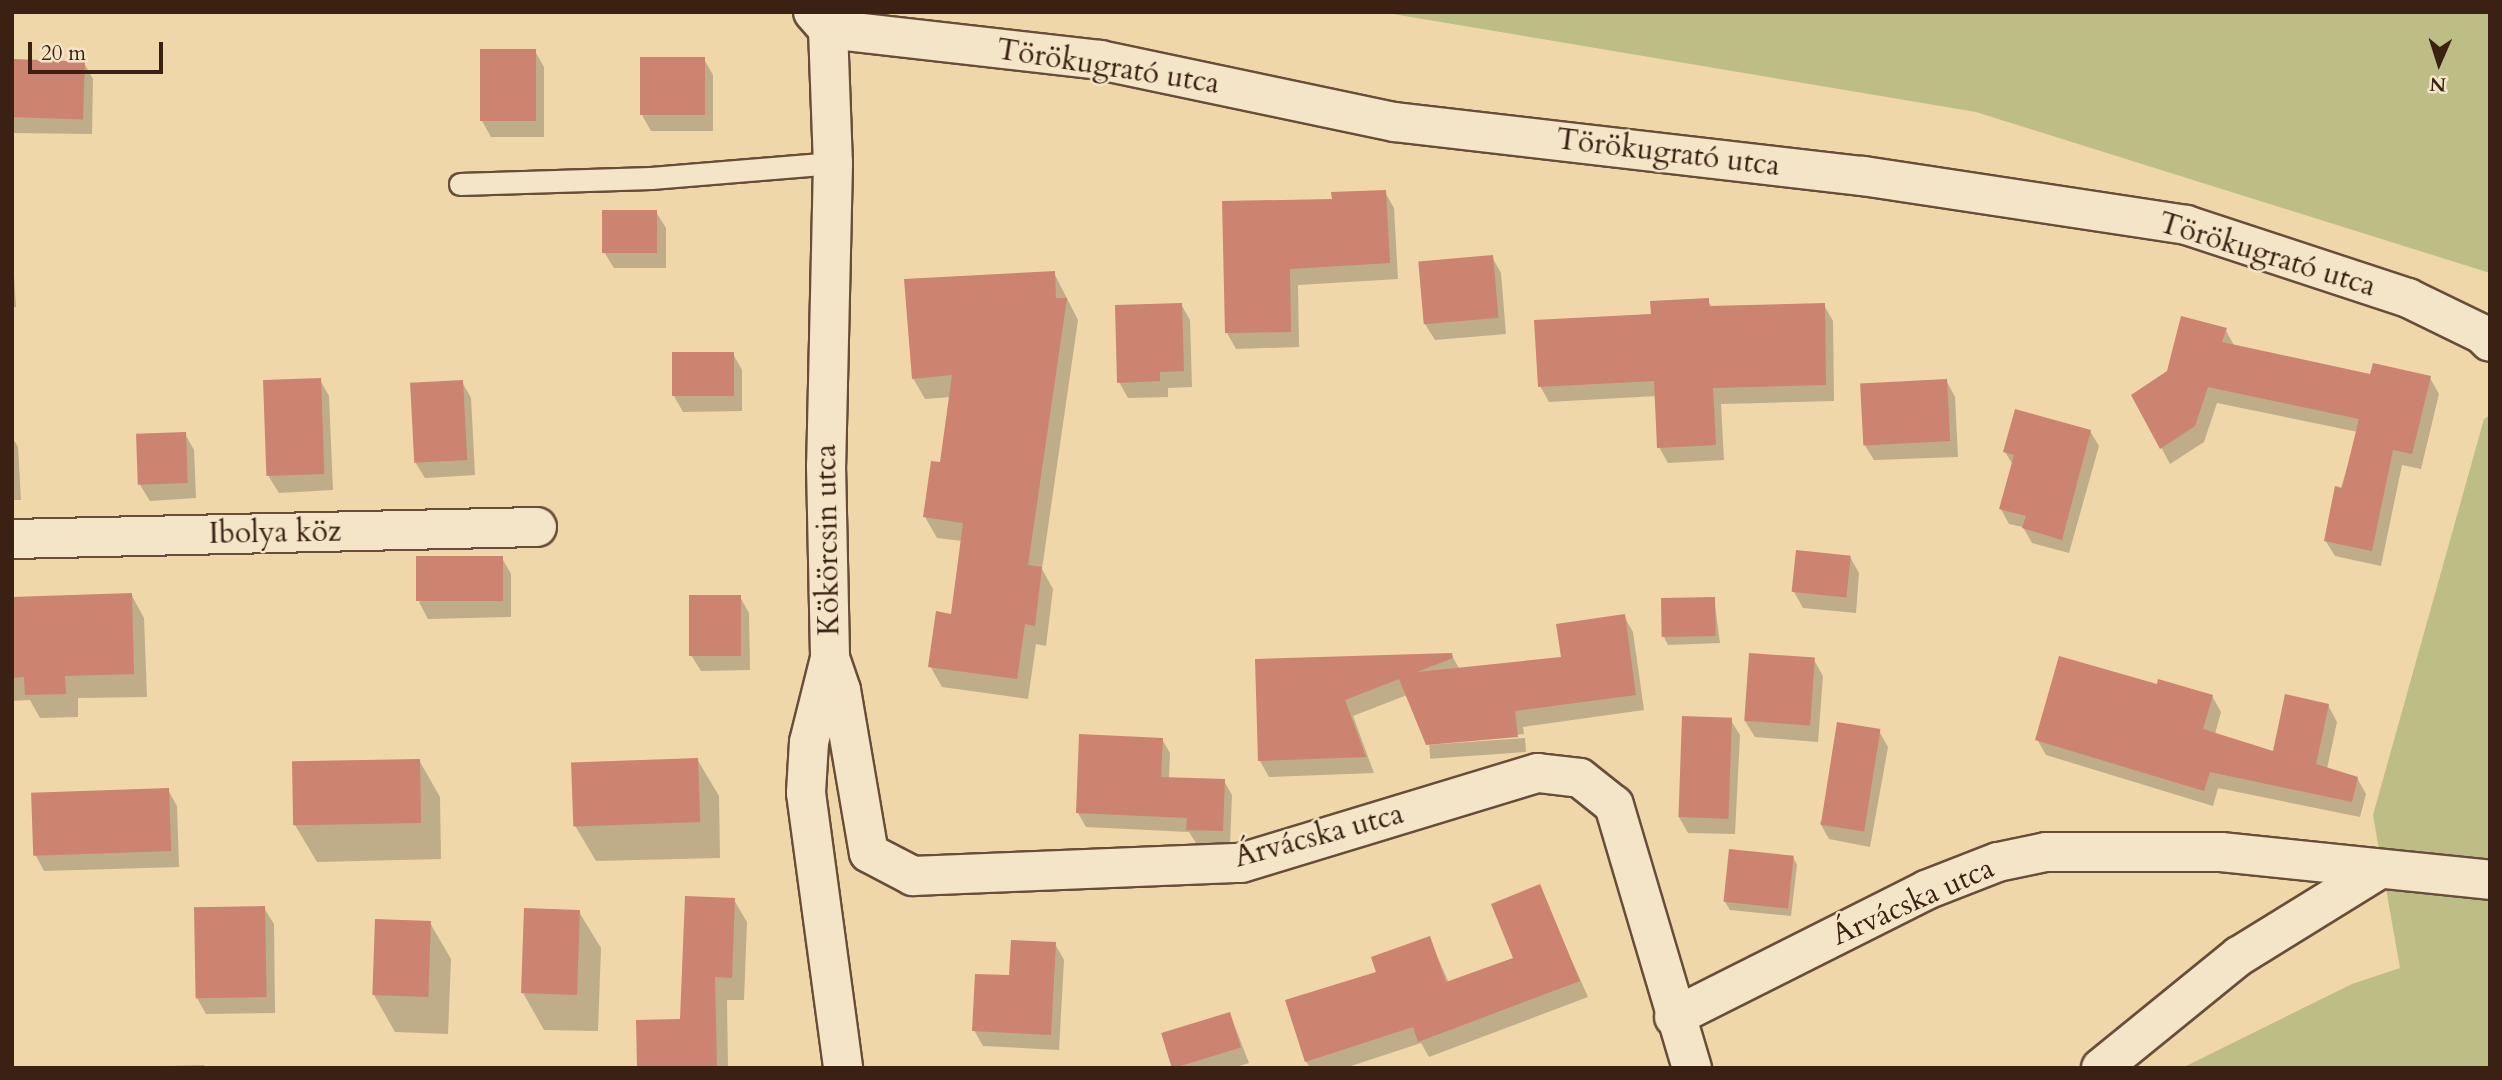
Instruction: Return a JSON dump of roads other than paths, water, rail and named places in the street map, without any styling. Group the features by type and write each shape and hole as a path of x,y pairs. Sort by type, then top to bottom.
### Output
{"street":[{"name":"Kökörcsin utca","path":"821,21 833,163 826,465 830,658 809,742 806,793 843,1068"},
{"name":"Törökugrató utca","path":"821,21 1100,60 1395,122 1863,176 2186,225 2408,298 2482,334 2490,342"},
{"name":"Ibolya köz","path":"12,538 537,527"},
{"name":"Árvácska utca","path":"830,658 841,690 869,853 912,876 1241,863 1538,773 1580,778 1614,805 1674,1017 1692,1068"},
{"name":"Árvácska utca","path":"1674,1017 1926,890 1998,862 2046,852 2221,852 2490,880"},
{"path":"2101,1068 2239,956 2378,870"}],"lane":[{"path":"460,184 651,178 833,163"}]}
